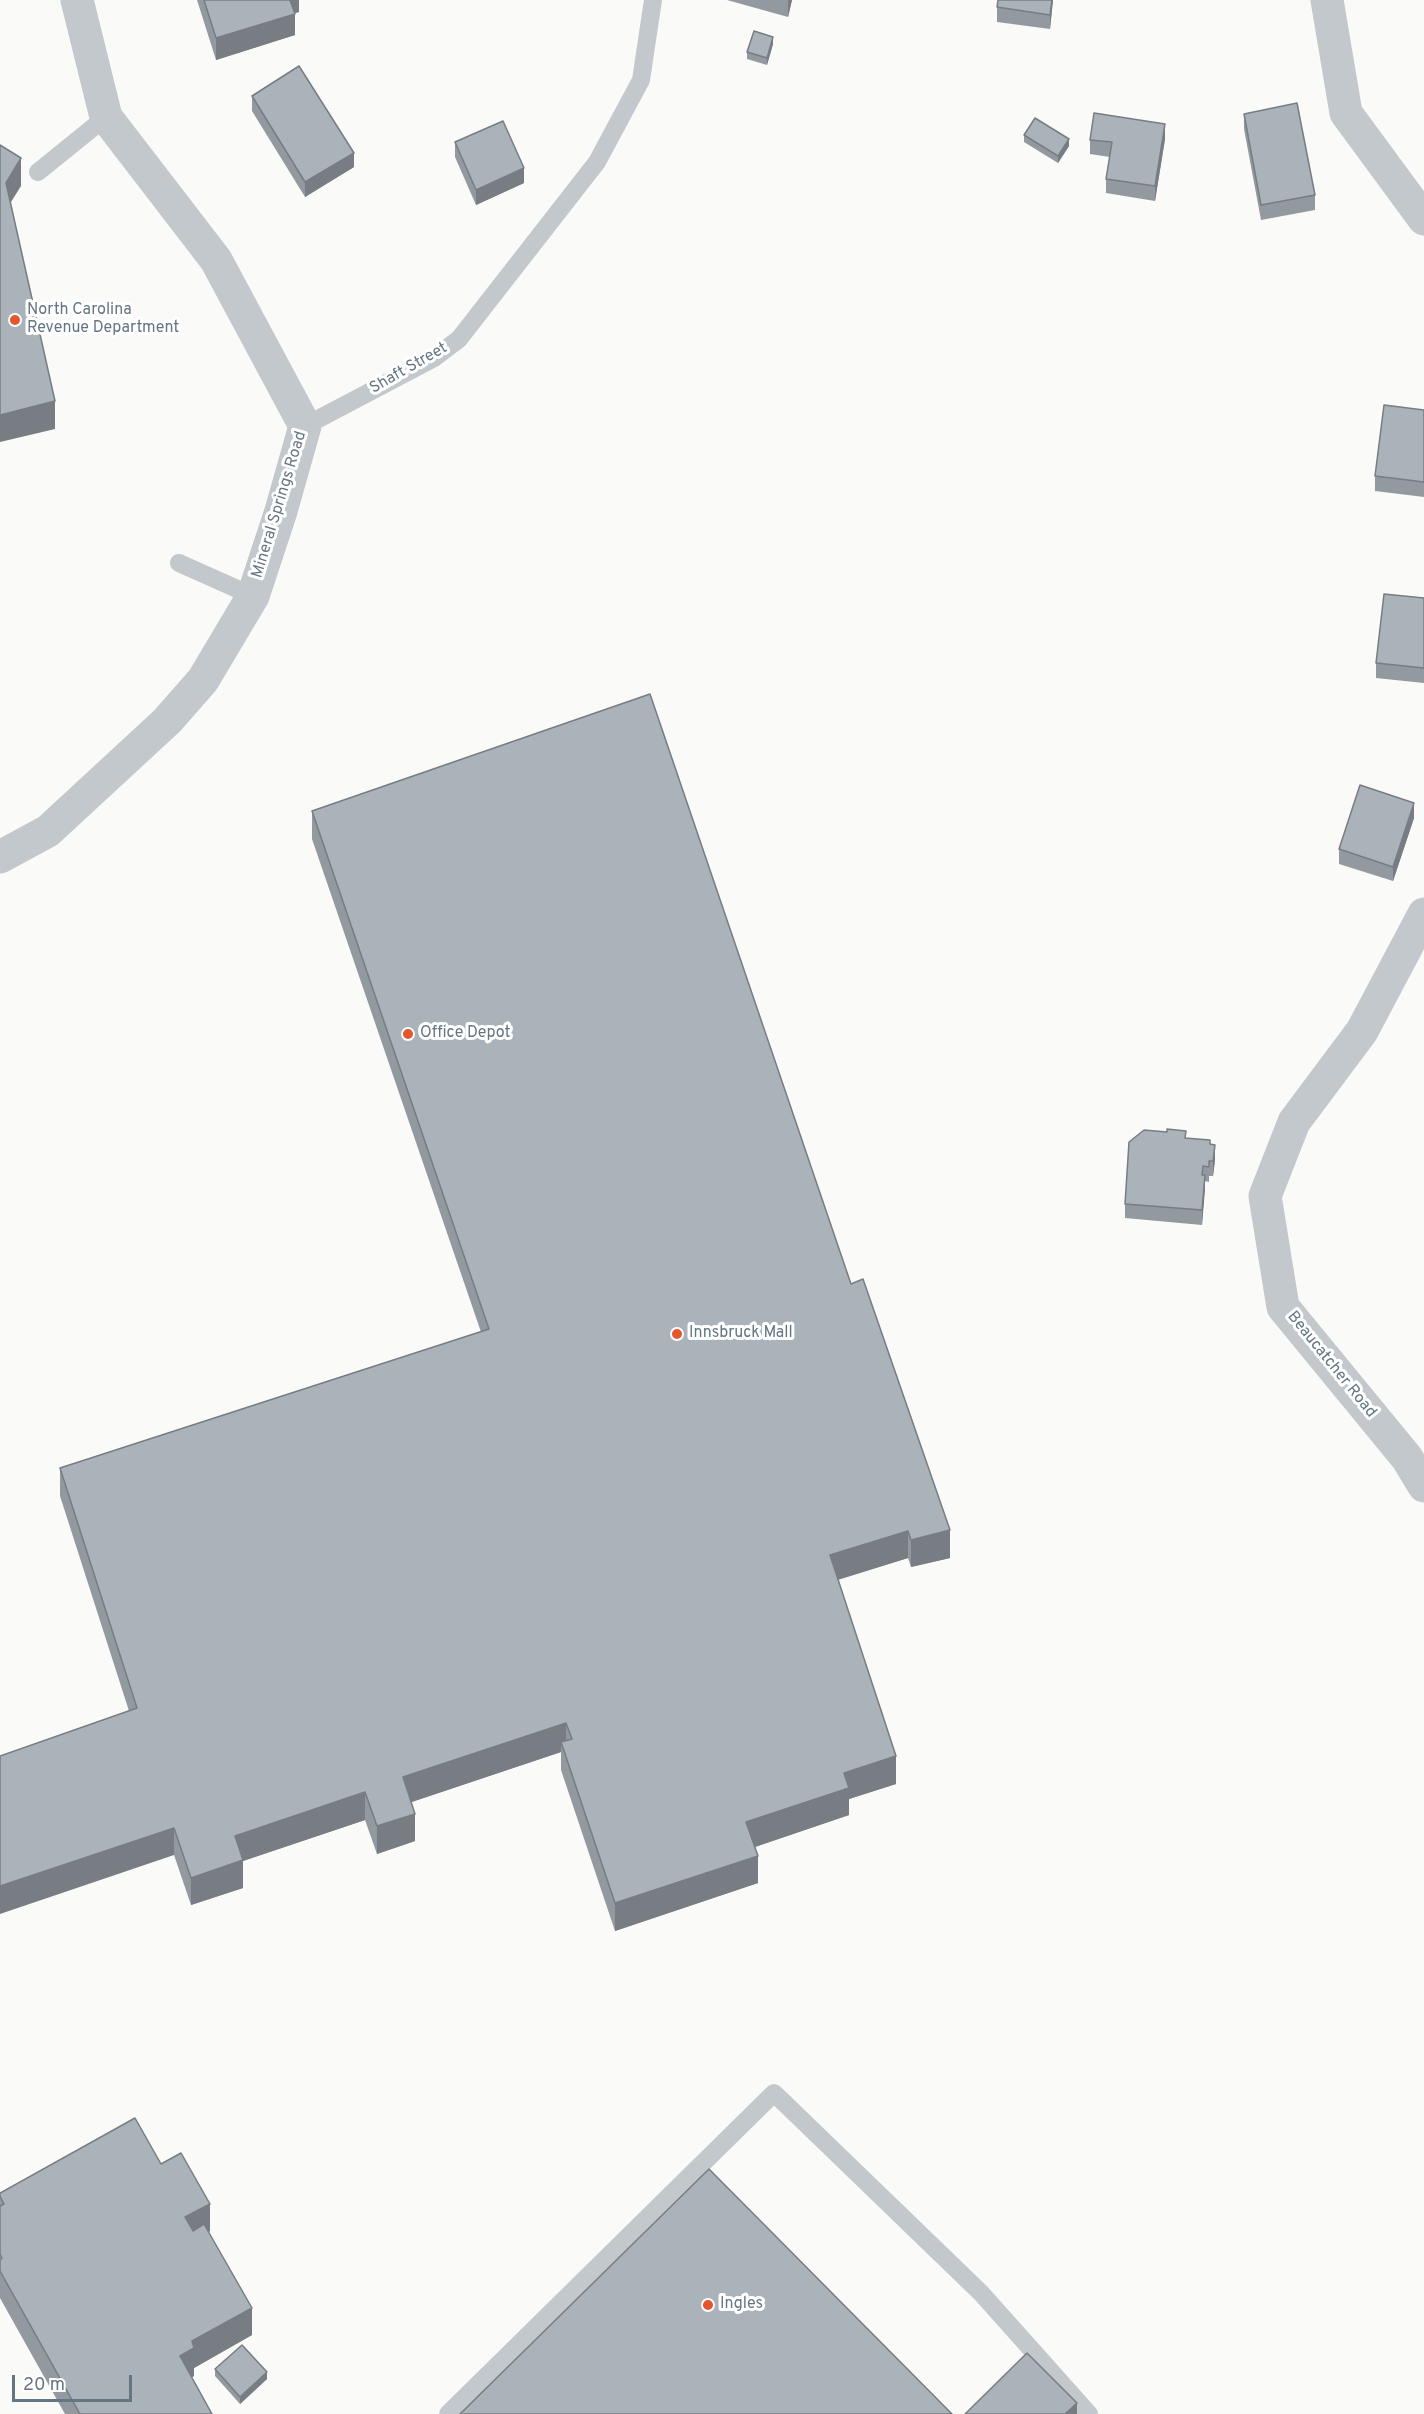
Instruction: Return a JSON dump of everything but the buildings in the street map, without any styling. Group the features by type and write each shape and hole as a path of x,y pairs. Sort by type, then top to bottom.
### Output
{"street":[{"name":"Mineral Springs Road","path":"0,857 48,831 167,721 203,680 253,596 281,511 305,426 216,261 106,117 77,0"},
{"path":"1327,0 1346,113 1424,219"},
{"name":"Beaucatcher Road","path":"1424,914 1362,1031 1294,1122 1265,1196 1283,1307 1407,1458 1424,1486"}],"lane":[{"name":"Shaft Street","path":"305,426 434,358 459,339 597,162 641,80 653,0"},
{"path":"38,172 106,117"},
{"path":"179,563 253,596"},
{"path":"448,2414 774,2093 981,2293 1089,2414"}],"place":[{"name":"North Carolina Revenue Department","path":"15,320"},
{"name":"Office Depot","path":"408,1034"},
{"name":"Innsbruck Mall","path":"677,1334"},
{"name":"Ingles","path":"708,2305"}]}
